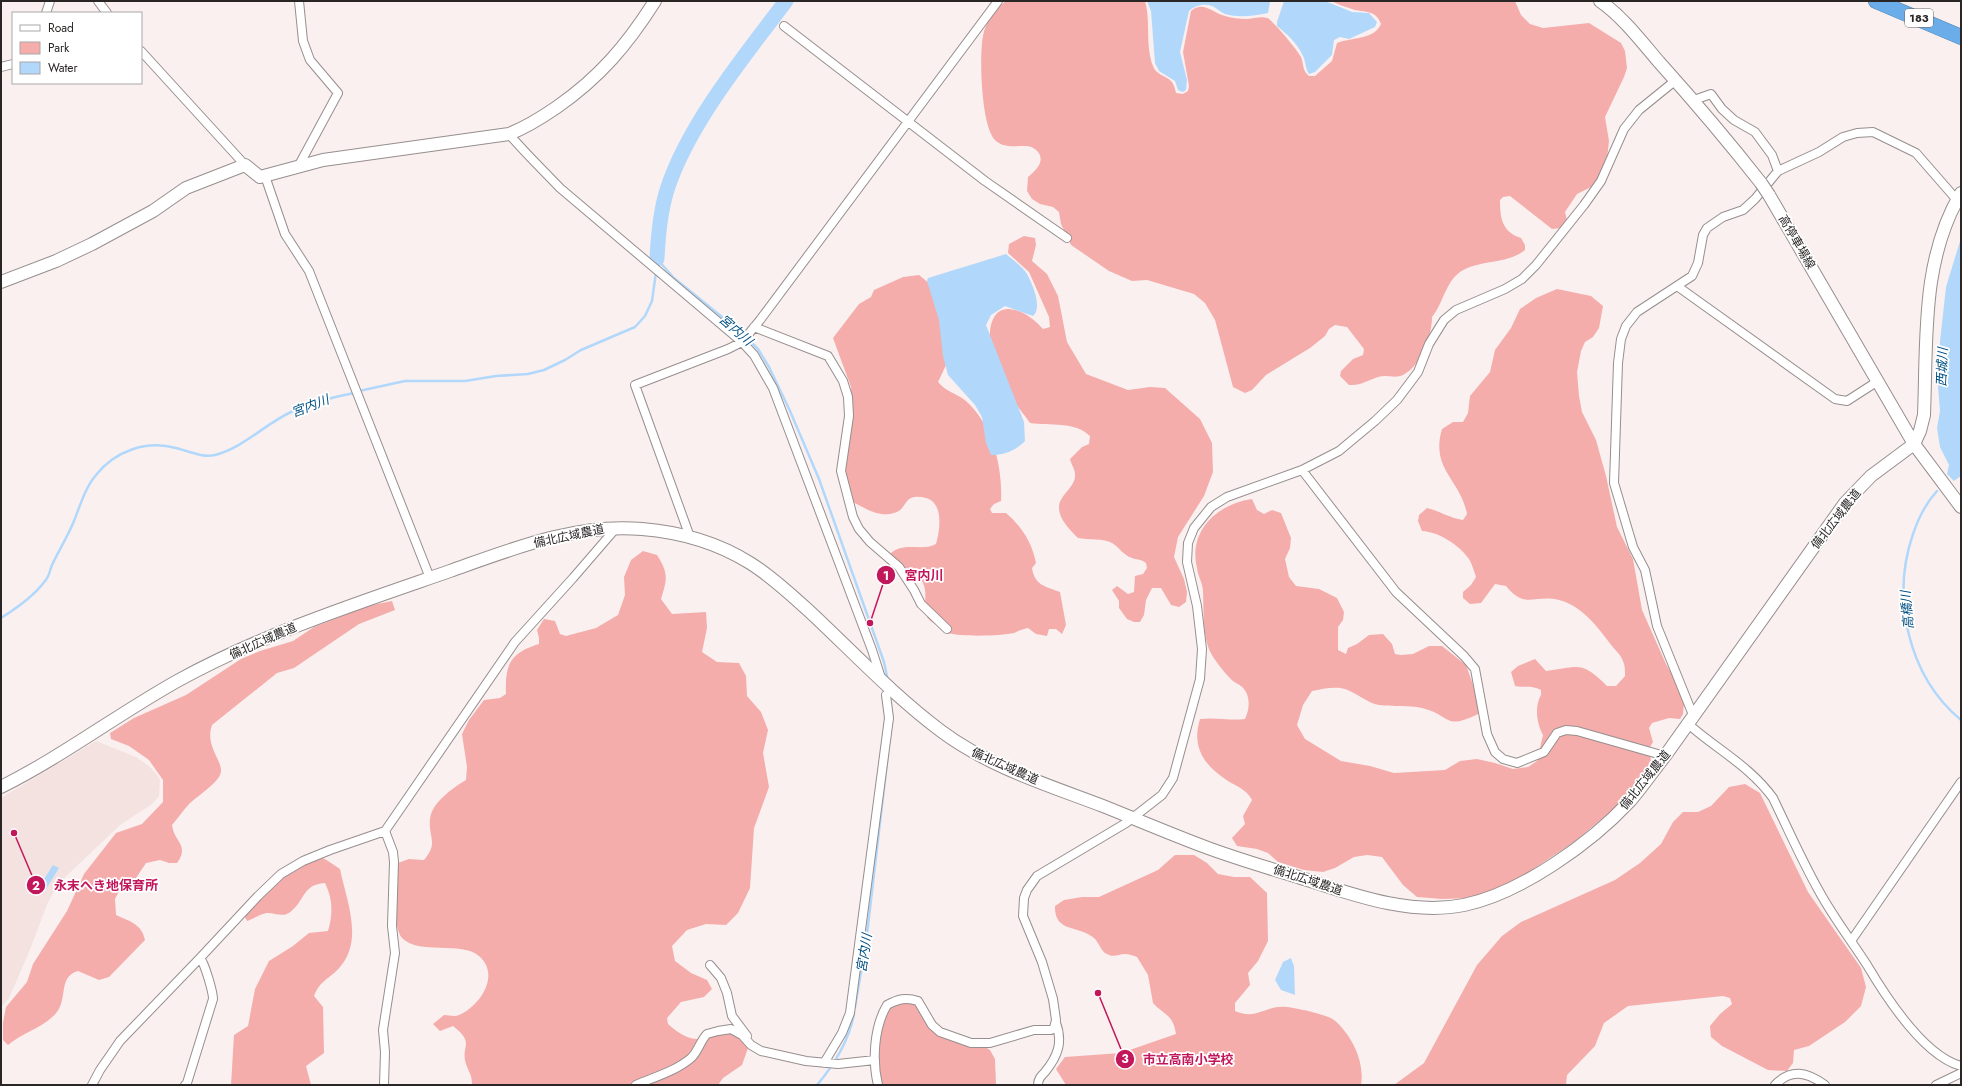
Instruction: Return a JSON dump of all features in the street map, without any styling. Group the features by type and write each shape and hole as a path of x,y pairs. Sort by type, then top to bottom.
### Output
{"highway":[{"name":"183","path":"1876,1 1961,37"}],"street":[{"path":"46,12 50,1"},
{"path":"98,1 106,12"},
{"path":"298,1 303,41 310,60 338,93 298,167"},
{"path":"142,51 245,165 260,177 331,159 509,134 525,128 581,90 600,74 637,30 655,1"},
{"path":"690,538 635,385 742,342 998,1"},
{"name":"高停車場線","path":"1600,1 1630,29 1694,100 1720,130 1761,183 1914,444 1961,508"},
{"path":"784,26 985,180 1067,238"},
{"path":"1,66 12,64"},
{"path":"1038,1085 1038,1080 1052,1061 1059,1048 1061,1039 1056,1023 1053,998 1042,962 1023,916 1026,890 1043,871 1126,823 1162,795 1173,778 1200,679 1202,649 1197,606 1187,562 1188,543 1194,528 1211,507 1227,497 1302,470 1339,451 1397,400 1418,372 1429,344 1444,320 1456,310 1505,289 1522,279 1536,265 1584,205 1601,181 1624,129 1639,110 1676,80"},
{"path":"1694,100 1710,94 1722,109 1734,120 1755,132 1772,155 1778,171"},
{"path":"1914,444 1920,431 1924,415 1928,305 1932,266 1940,238 1959,197 1916,153 1872,132 1857,133 1843,138 1820,152 1778,171 1754,200 1743,210 1723,217 1707,228 1698,263 1692,276 1637,312 1626,326 1621,339 1618,363 1614,483 1633,547 1645,570 1657,626 1690,719 1702,737 1744,767 1765,787 1773,798 1819,892 1882,991 1905,1021 1932,1049 1954,1064 1961,1066"},
{"path":"509,134 530,158 542,168 560,188 742,342 764,369 776,394 872,650 888,688 888,718 850,1013 828,1064"},
{"path":"1,282 56,261 92,244 153,211 186,188 245,165"},
{"path":"265,176 284,234 309,271 430,578"},
{"path":"1676,286 1835,399 1847,401 1878,381"},
{"path":"754,327 828,356 843,382 848,397 849,416 841,471 853,517 859,529 870,542 899,567 914,590 920,604 947,629"},
{"name":"備北広域農道","path":"1,787 36,769 180,680 279,632 324,614 515,548 587,530 617,527 661,531 690,538 720,548 748,561 774,581 888,688 943,733 980,756 1211,849 1346,892 1387,902 1424,908 1460,906 1495,897 1524,882 1552,865 1602,828 1620,811 1634,796 1665,756 1845,503 1871,476 1914,444"},
{"path":"1302,470 1396,592 1464,656 1475,670 1487,734 1495,752 1503,759 1516,763 1528,760 1544,752 1557,733 1566,730 1577,731 1665,756"},
{"path":"92,1085 100,1070 120,1041 258,896 281,874 303,861 385,831 514,642 573,578 617,527"},
{"path":"1851,941 1961,782"},
{"path":"384,1085 385,1052 383,1030 395,953 392,926 394,862 393,852 385,831"},
{"path":"185,1085 187,1084 213,1000 213,993 206,975 205,966 200,958"},
{"path":"710,965 721,978 727,993 732,1016 745,1032 751,1045 760,1051 773,1055 828,1064 874,1060"},
{"path":"878,1085 874,1060 882,1013 887,1005 899,999 910,998 918,1001 932,1025 940,1032 971,1043 990,1043 1038,1029 1051,1030 1054,1028 1056,1023"},
{"path":"636,1085 669,1071 687,1060 694,1054 707,1034 718,1030 731,1029 748,1040"},
{"path":"1775,1085 1782,1078 1794,1073 1811,1077 1825,1085"},
{"path":"1936,1085 1961,1073"}],"shaded area":[{"path":"96,741 136,757 150,767 160,779 159,796 152,804 120,825 59,883 48,902 29,952 9,998 1,1007 1,798"}],"green space":[{"path":"1006,1 1145,1 1148,17 1149,50 1154,69 1172,82 1176,93 1183,94 1188,91 1189,86 1183,52 1191,11 1200,7 1208,8 1232,18 1267,18 1285,36 1299,54 1304,69 1309,76 1315,76 1332,61 1337,43 1373,33 1381,24 1376,16 1369,12 1349,8 1331,1 1515,1 1521,15 1530,24 1543,28 1589,23 1621,43 1625,51 1627,68 1605,117 1609,141 1607,159 1595,185 1577,194 1565,212 1567,220 1561,228 1552,229 1510,196 1503,197 1500,200 1503,224 1510,232 1521,238 1525,245 1525,250 1510,258 1468,268 1460,272 1455,277 1447,288 1436,312 1432,317 1430,333 1424,350 1415,365 1409,371 1400,376 1381,376 1361,384 1349,385 1340,376 1341,371 1353,359 1363,355 1364,349 1347,327 1335,325 1329,329 1325,336 1310,348 1266,375 1252,390 1245,393 1233,387 1215,320 1205,303 1194,294 1147,280 1132,281 1109,271 1071,245 1061,224 1059,212 1053,207 1040,204 1032,199 1027,191 1028,177 1036,170 1040,163 1041,159 1038,152 1029,146 1007,146 996,141 991,134 984,108 982,91 981,59 983,36 988,21 994,12"},
{"path":"1024,236 1035,238 1036,245 1032,261 1047,274 1058,296 1067,342 1086,374 1128,390 1150,387 1165,388 1200,419 1212,443 1213,472 1204,496 1178,537 1174,557 1184,579 1187,592 1186,602 1179,607 1171,605 1161,588 1152,588 1146,600 1144,615 1140,622 1134,622 1127,619 1119,608 1119,601 1112,590 1117,586 1128,594 1134,592 1135,576 1143,574 1147,568 1146,563 1129,557 1109,541 1078,538 1066,525 1060,515 1059,504 1073,484 1075,478 1070,459 1082,447 1089,444 1090,436 1084,431 1069,426 1030,423 1009,393 991,347 990,329 994,317 1003,310 1009,309 1019,311 1036,322 1043,329 1050,327 1049,317 1029,272 1008,253 1009,244"},
{"path":"919,275 930,284 941,317 947,363 938,382 944,388 966,401 983,422 989,434 998,460 1001,488 1001,501 994,504 990,509 992,513 1006,513 1016,523 1029,541 1032,548 1036,563 1032,568 1033,574 1038,582 1045,587 1060,592 1066,625 1062,634 1056,629 1049,629 1047,636 1036,634 1028,628 1008,634 971,636 946,632 927,617 925,608 925,590 922,581 918,576 894,570 889,566 885,559 891,553 904,547 923,547 936,544 939,532 939,518 936,505 926,498 915,497 908,500 899,511 895,513 880,514 853,502 843,465 851,412 851,387 833,338 859,304 871,297 874,290 903,277"},
{"path":"1557,289 1591,296 1603,306 1599,328 1593,337 1585,342 1581,351 1577,372 1582,412 1596,440 1606,476 1617,527 1633,559 1642,610 1666,664 1678,685 1684,703 1683,714 1680,719 1669,718 1652,723 1649,728 1653,742 1650,747 1651,764 1647,773 1633,786 1623,801 1574,842 1524,875 1471,898 1442,899 1417,897 1403,885 1382,857 1367,855 1354,857 1335,868 1323,872 1304,870 1278,862 1268,853 1257,849 1237,846 1232,838 1245,824 1243,816 1252,800 1245,791 1228,781 1213,769 1202,755 1197,739 1200,719 1245,719 1249,706 1247,693 1225,672 1214,658 1209,648 1204,624 1203,589 1195,555 1197,542 1201,531 1217,513 1227,507 1252,499 1257,510 1264,514 1272,510 1281,513 1291,538 1290,548 1285,559 1289,577 1296,586 1319,589 1337,598 1344,612 1343,620 1338,627 1338,650 1346,654 1348,648 1357,644 1369,635 1383,634 1392,644 1395,654 1413,654 1429,646 1442,646 1466,665 1478,699 1478,714 1459,721 1448,720 1438,714 1422,708 1384,706 1375,704 1341,688 1328,688 1312,691 1303,705 1297,725 1305,739 1341,761 1370,766 1394,773 1445,770 1460,761 1477,759 1513,769 1528,767 1537,761 1543,735 1539,726 1537,715 1541,690 1531,687 1515,686 1511,672 1518,666 1535,659 1546,671 1573,667 1585,669 1591,672 1607,686 1616,686 1625,676 1624,665 1619,654 1583,612 1568,603 1551,599 1525,599 1513,593 1506,586 1495,584 1481,603 1470,604 1463,598 1463,592 1471,585 1476,577 1469,559 1460,549 1448,540 1435,534 1422,531 1418,521 1419,515 1427,508 1463,520 1467,514 1464,502 1443,465 1439,443 1442,429 1453,422 1463,422 1468,413 1470,396 1490,372 1495,350 1511,328 1520,309 1536,298"},
{"path":"643,551 657,555 664,567 666,581 661,599 672,614 706,612 707,628 702,652 717,662 739,663 746,676 747,696 761,712 768,730 763,753 769,787 754,828 750,888 738,913 726,925 706,924 687,930 672,946 675,961 691,973 707,980 712,989 704,997 681,1002 667,1018 668,1024 678,1032 693,1039 707,1038 734,1032 748,1048 742,1065 723,1078 718,1085 472,1085 471,1076 465,1058 466,1041 464,1037 453,1026 440,1031 433,1024 444,1015 457,1016 467,1011 474,1005 485,989 488,981 488,972 485,964 479,956 471,952 462,949 418,946 409,943 402,938 399,932 396,913 398,863 409,859 424,860 431,849 432,840 430,819 435,807 444,796 466,780 467,767 462,734 469,720 484,700 500,698 506,694 508,667 511,661 521,651 539,644 537,630 544,619 555,621 560,634 566,636 596,628 618,615 625,595 624,577 631,560"},
{"path":"392,601 395,610 359,624 294,668 277,673 212,725 210,733 211,741 220,765 220,775 211,786 190,803 172,825 175,836 182,848 181,857 177,863 169,863 160,860 146,863 136,878 124,882 115,899 116,915 130,921 138,927 141,930 145,940 109,977 99,980 78,971 72,974 65,983 62,1000 57,1012 46,1022 8,1045 3,1040 3,1023 6,1007 27,982 33,964 67,911 84,874 116,833 142,824 163,802 163,780 149,760 129,746 111,739 110,733 134,718 186,695 241,659 260,651 293,641 314,627 368,606"},
{"path":"1745,784 1760,793 1808,892 1861,968 1866,987 1861,1006 1845,1022 1809,1046 1794,1050 1793,1063 1787,1071 1768,1070 1722,1046 1711,1037 1710,1026 1720,1014 1732,1004 1730,998 1723,996 1628,1006 1604,1023 1595,1046 1567,1075 1566,1085 1394,1085 1424,1063 1477,965 1502,936 1521,922 1615,880 1640,863 1661,844 1673,822 1683,812 1698,812 1711,806 1729,787"},
{"path":"1175,855 1194,855 1207,863 1218,874 1234,877 1250,877 1267,893 1268,941 1258,961 1248,973 1250,985 1235,1003 1235,1011 1243,1014 1250,1014 1273,1008 1287,1007 1305,1010 1331,1018 1340,1026 1352,1041 1361,1067 1361,1085 1066,1085 1056,1069 1065,1057 1121,1053 1176,1034 1175,1027 1171,1019 1153,1003 1148,975 1137,957 1125,954 1112,956 1105,953 1094,938 1081,931 1063,925 1058,921 1055,906 1064,900 1082,897 1099,897 1158,870"},
{"path":"319,857 325,859 340,869 349,906 352,932 351,945 347,956 340,967 319,986 314,996 323,1007 324,1053 306,1066 311,1085 231,1085 234,1035 248,1026 255,989 269,961 293,946 309,933 328,931 331,919 330,895 325,883 318,884 304,894 298,904 289,913 281,915 266,913 247,921 244,915 284,877"},
{"path":"898,1001 912,1002 919,1007 939,1035 958,1043 982,1045 990,1050 995,1059 996,1085 881,1085 879,1040 881,1028 890,1008"}],"water":[{"path":"1147,1 1270,2 1268,13 1252,16 1225,14 1209,5 1196,6 1189,11 1180,52 1187,80 1186,90 1183,92 1178,90 1175,81 1159,71 1155,63 1151,11"},
{"path":"1284,1 1325,1 1352,12 1369,13 1377,22 1375,27 1349,39 1340,37 1334,40 1332,55 1315,72 1309,74 1301,51 1295,43 1277,26"},
{"name":"西城川","path":"1961,238 1961,476 1954,481 1947,474 1949,465 1940,447 1937,428 1940,411 1938,387 1940,341 1946,287"},
{"path":"1006,254 1027,274 1036,295 1037,307 1033,316 1005,306 991,315 986,325 1024,422 1025,441 1010,452 991,455 986,443 982,417 975,405 948,375 943,356 939,320 927,281 928,278"},
{"path":"53,865 59,868 43,894 37,890"},
{"path":"1291,958 1294,966 1295,995 1281,990 1275,980 1283,962"}],"waterway":[{"name":"宮内川","path":"657,259 660,224 667,190 688,141 719,92 786,1"},
{"name":"宮内川","path":"657,259 674,278 743,334 758,349 769,367 790,411 819,479 884,662 888,681"},
{"name":"宮内川","path":"359,391 405,381 465,381 496,376 528,374 544,370 581,350 635,327 645,316 652,301 656,272"},
{"name":"宮内川","path":"1,618 30,597 46,579 72,527 83,497 92,480 112,460 132,450 154,445 176,448 201,455 215,455 235,447 291,412 338,396 354,393"},
{"name":"高橋川","path":"1937,491 1923,511 1913,534 1907,559 1904,584 1905,609 1909,634 1917,659 1928,681 1943,702 1961,720"},
{"name":"宮内川","path":"855,1007 866,943 888,754"},
{"name":"宮内川","path":"817,1085 845,1043 854,1014"}],"place":[{"name":"宮内川","path":"870,623"},
{"name":"永末へき地保育所","path":"14,833"},
{"name":"市立高南小学校","path":"1098,993"}]}
